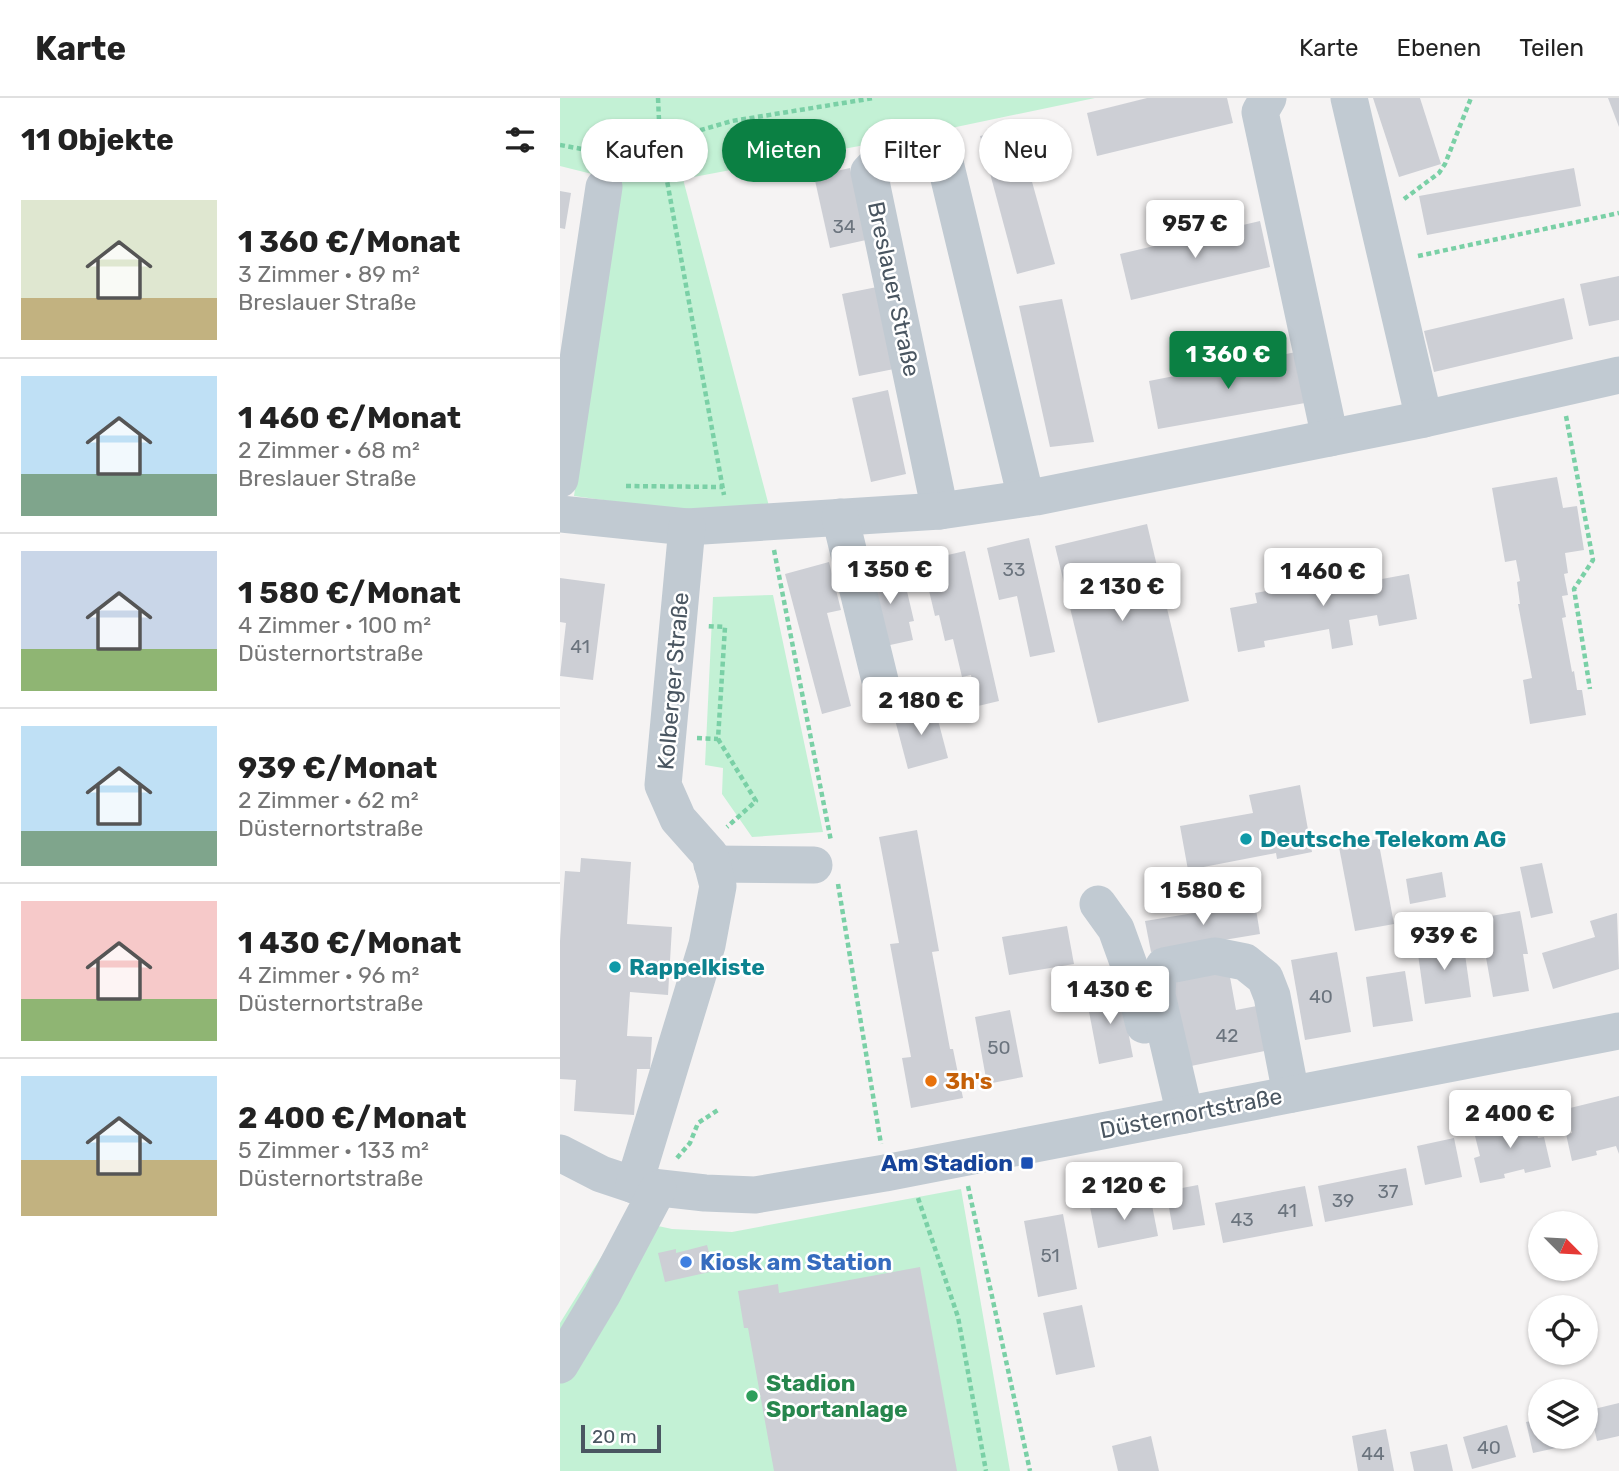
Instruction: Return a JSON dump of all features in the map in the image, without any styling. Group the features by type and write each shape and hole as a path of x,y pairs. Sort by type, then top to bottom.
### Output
{"street":[{"path":"1268,98 1260,112 1329,438"},
{"path":"1349,98 1424,419"},
{"name":"Breslauer Straße","path":"940,511 869,172 900,139 944,158 1026,498"},
{"path":"560,479 604,187"},
{"path":"560,514 687,527 940,511 1026,498 1424,419 1619,375"},
{"path":"840,517 886,701"},
{"name":"Kolberger Straße","path":"687,527 663,785 678,820 708,856"},
{"path":"560,1365 602,1295 644,1180 706,945 718,886 708,856 814,865"},
{"path":"1098,904 1115,929 1129,965 1176,1116"},
{"path":"1176,1116 1157,995 1158,976 1164,966 1215,956 1245,962 1265,978 1272,996 1291,1094"},
{"name":"Düsternortstraße","path":"560,1153 601,1174 755,1195 962,1158 1619,1031"}],"path":[{"path":"658,98 659,119"},
{"path":"708,128 732,121 874,98"},
{"path":"1376,218 1439,173 1471,98"},
{"path":"560,145 581,149"},
{"path":"667,182 730,523"},
{"path":"1386,262 1619,213"},
{"path":"1561,388 1593,560 1574,589 1590,690"},
{"path":"614,486 723,487"},
{"path":"678,625 724,627 718,739 756,801 708,856"},
{"path":"667,735 718,739"},
{"path":"644,1180 666,1172 690,1143 698,1123 718,1110"},
{"path":"962,1158 1030,1471"},
{"path":"907,1167 958,1317 986,1471"}],"green space":[{"path":"560,98 1095,98 995,119 979,119 979,122 965,125 965,119 860,119 860,146 846,148 846,119 722,119 722,172 708,174 708,119 581,119 581,171 560,166"},
{"path":"620,182 684,182 770,510 676,510 574,496"},
{"path":"773,595 823,832 752,837 722,794 723,768 705,765 713,597"},
{"name":"Stadion Sportanlage","path":"961,1189 1010,1471 560,1471 560,1323 625,1219 672,1229 732,1232"}],"building":[{"path":"1147,98 1227,98 1233,123 1097,156 1087,113"},
{"path":"1373,98 1420,98 1441,164 1399,177"},
{"path":"1608,98 1619,98 1619,127"},
{"path":"850,168 866,240 830,248 815,182 846,182 846,169"},
{"path":"1574,168 1581,206 1427,235 1419,196"},
{"path":"992,182 1032,182 1055,264 1017,274"},
{"path":"560,191 571,193 565,229 560,228"},
{"path":"1260,221 1270,267 1131,300 1120,254"},
{"path":"1619,276 1619,320 1589,326 1580,284"},
{"path":"877,287 894,369 859,376 842,294"},
{"path":"1564,298 1573,339 1434,372 1424,331"},
{"path":"1062,299 1094,442 1050,447 1019,306"},
{"path":"1296,352 1305,403 1158,429 1149,381"},
{"path":"888,390 906,474 871,482 852,398"},
{"path":"1557,477 1563,508 1577,506 1584,550 1565,553 1568,573 1564,574 1568,595 1562,596 1566,617 1562,618 1572,672 1574,671 1577,690 1582,690 1586,715 1530,724 1523,680 1532,678 1518,604 1517,582 1520,581 1516,560 1505,562 1492,488"},
{"path":"1147,524 1189,701 1098,723 1055,546"},
{"path":"1029,538 1055,652 1030,657 1017,596 999,600 987,548"},
{"path":"965,551 999,701 978,706 971,675 962,677 953,639 945,641 939,615 935,616 922,561"},
{"path":"829,562 841,610 827,613 851,706 822,714 785,574"},
{"path":"895,565 900,588 906,587 914,621 909,622 913,640 881,647 864,573"},
{"path":"1351,568 1351,572 1368,568 1371,581 1409,574 1417,619 1379,626 1377,615 1349,620 1353,645 1332,649 1329,629 1264,641 1265,647 1238,652 1230,608 1257,603 1255,593 1313,586 1311,576"},
{"path":"560,578 605,584 593,680 560,676 566,623 560,622"},
{"path":"934,705 948,758 908,769 894,716"},
{"name":"Deutsche Telekom AG","path":"1300,785 1312,852 1277,859 1276,853 1188,870 1180,826 1253,813 1249,795"},
{"path":"917,830 939,951 932,952 950,1049 953,1049 963,1098 911,1108 902,1058 911,1057 890,944 899,943 879,837"},
{"path":"1378,839 1394,924 1355,931 1339,847"},
{"name":"Rappelkiste","path":"581,858 631,862 627,924 672,927 668,995 630,992 627,1036 652,1037 650,1069 637,1069 634,1115 574,1111 576,1080 560,1079 560,941 565,871 580,872"},
{"path":"1542,863 1553,913 1531,918 1520,867"},
{"path":"1442,872 1446,897 1410,904 1406,879"},
{"path":"1255,903 1260,934 1151,952 1145,921"},
{"path":"1520,911 1528,954 1523,954 1529,991 1493,997 1479,918"},
{"path":"1617,913 1619,969 1553,989 1542,953 1595,937 1590,921"},
{"path":"1067,926 1074,964 1009,975 1002,937"},
{"path":"1463,940 1471,997 1425,1004 1417,947"},
{"path":"1337,952 1351,1032 1305,1040 1291,960"},
{"path":"1228,966 1236,1010 1267,1004 1275,1049 1186,1067 1169,974"},
{"path":"1405,971 1413,1021 1373,1027 1366,977"},
{"path":"1120,989 1133,1057 1099,1064 1086,996"},
{"path":"1010,1010 1023,1077 987,1084 975,1017"},
{"path":"1619,1096 1619,1154 1616,1146 1596,1151 1597,1155 1572,1161 1566,1134 1572,1133 1566,1109"},
{"path":"1533,1117 1538,1138 1544,1137 1551,1167 1525,1173 1524,1169 1504,1174 1505,1178 1480,1183 1474,1158 1480,1156 1474,1132"},
{"path":"1454,1138 1462,1177 1425,1185 1417,1146"},
{"path":"1406,1168 1413,1205 1325,1222 1318,1186"},
{"path":"1198,1185 1205,1225 1173,1230 1166,1191"},
{"path":"1305,1186 1313,1226 1223,1243 1215,1203"},
{"path":"1150,1195 1158,1236 1098,1248 1090,1207"},
{"path":"1063,1214 1077,1289 1038,1297 1024,1221"},
{"name":"Kiosk am Station","path":"707,1245 714,1271 665,1282 658,1253 676,1249 676,1253"},
{"path":"920,1267 957,1471 774,1471 748,1328 744,1328 738,1291 778,1284 779,1293"},
{"path":"1082,1305 1095,1367 1056,1375 1043,1313"},
{"path":"1619,1403 1619,1436 1598,1441 1598,1408"},
{"path":"1507,1425 1516,1457 1472,1469 1463,1437"},
{"path":"1386,1429 1394,1471 1358,1471 1352,1436"},
{"path":"1151,1436 1159,1471 1118,1471 1112,1446"},
{"path":"1447,1444 1453,1471 1414,1471 1410,1452"},
{"path":"1532,1449 1551,1449 1533,1453"}],"place":[{"name":"Deutsche Telekom AG","path":"1246,839"},
{"name":"Rappelkiste","path":"615,967"},
{"name":"3h's","path":"931,1081"},
{"name":"Am Stadion","path":"1027,1163"},
{"name":"Kiosk am Station","path":"686,1262"},
{"name":"Stadion Sportanlage","path":"752,1396"}]}
